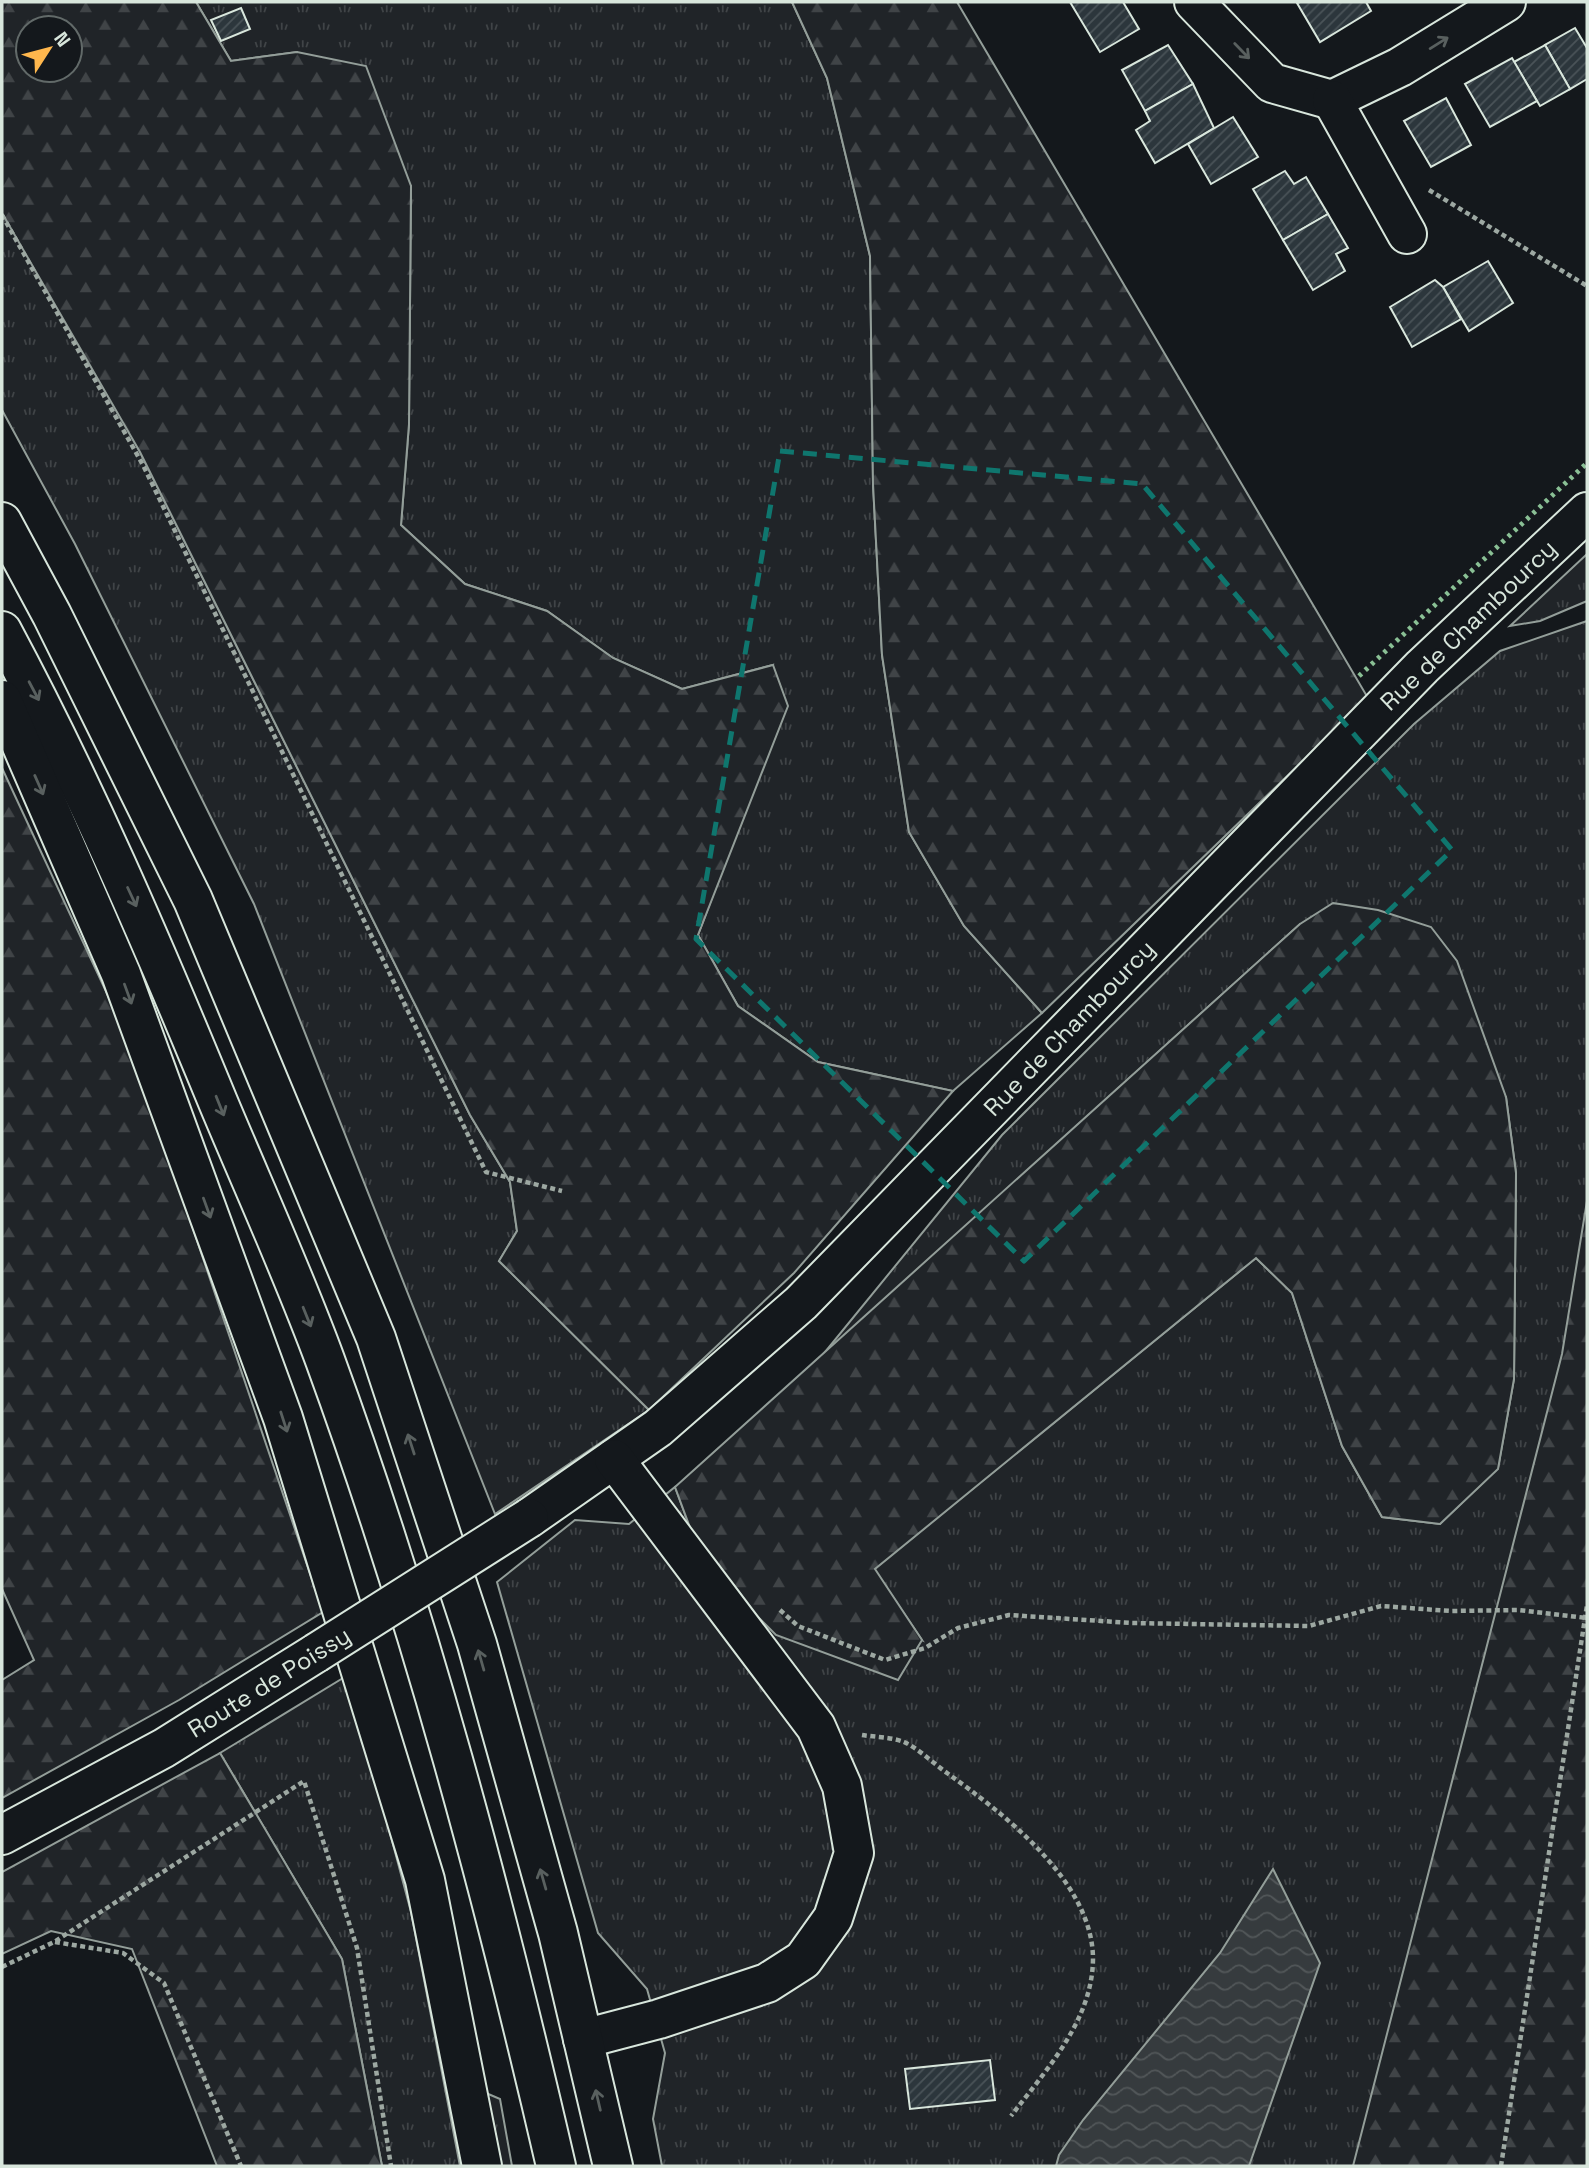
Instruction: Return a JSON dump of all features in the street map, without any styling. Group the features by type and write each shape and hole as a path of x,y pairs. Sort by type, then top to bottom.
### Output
{"main road":[{"path":"1194,2 1272,83 1332,100 1400,67 1506,2"},
{"path":"1332,100 1407,234"},
{"name":"Rue de Chambourcy","path":"529,1518 658,1428 802,1303 1402,686 1587,512"},
{"path":"2,522 52,615 193,900 376,1338 477,1644 558,1933 613,2166"},
{"path":"2,631 43,709 149,933 324,1358 426,1663 505,1949 556,2166"},
{"path":"2,700 121,974 284,1418 425,1881 482,2166"},
{"path":"583,2039 659,2019 766,1983 803,1960 833,1918 854,1853 842,1786 816,1727 614,1459"},
{"name":"Route de Poissy","path":"2,1835 164,1748 529,1518"}],"path":[{"path":"1427,189 1587,286"},
{"path":"2,215 143,465 486,1172 562,1191"},
{"path":"1502,2166 1587,1605"},
{"path":"777,1607 798,1626 885,1660 925,1648 958,1628 1009,1615 1132,1623 1309,1626 1381,1606 1451,1611 1518,1610 1586,1617"},
{"path":"816,1727 903,1741 994,1807 1050,1862 1086,1915 1093,1959 1084,2003 1065,2046 1011,2116"},
{"path":"2,1967 54,1942 304,1781 357,1948 391,2166"},
{"path":"54,1942 123,1954 164,1983 241,2166"}],"highlighted area":[{"path":"780,451 1142,484 1452,850 1024,1261 696,939"}],"green space":[{"path":"2,2 196,2 231,61 297,52 366,66 411,186 409,424 401,525 465,584 547,611 613,658 682,689 773,665 788,706 698,935 738,1006 818,1062 953,1091 794,1273 649,1410 499,1261 517,1231 510,1182 470,1115 140,452 2,213"},
{"path":"196,2 792,2 827,78 870,256 873,484 882,655 909,832 964,926 1042,1013 953,1091 818,1062 738,1006 698,935 723,869 773,665 682,689 613,658 547,611 465,584 401,525 409,424 411,186 297,52 231,61"},
{"path":"792,2 957,2 1368,698 1042,1013 964,926 909,832 882,655 873,484 870,256 827,78"},
{"path":"2,195 140,452 470,1115 510,1182 517,1231 499,1261 649,1410 495,1514 254,904 75,544 2,410"},
{"path":"1587,554 1587,601 1540,621 1510,626"},
{"path":"1587,621 1587,1245 1421,2166 662,2166 653,2119 665,2053 647,1989 598,1933 497,1582 575,1520 629,1524 675,1487 692,1533 922,1640 874,1569 1256,1258 1292,1293 1342,1446 1382,1517 1440,1524 1498,1468 1514,1379 1516,1173 1506,1097 1300,924 821,1357 1002,1135 1414,724 1500,651"},
{"path":"2,768 130,1043 323,1612 179,1700 2,1798 2,1680 34,1660 2,1589"},
{"path":"1333,903 1378,910 1431,927 1457,961 1506,1097 1516,1173 1514,1379 1498,1469 1440,1524 1382,1517 1342,1446 1292,1293 1256,1258 875,1569 922,1640 898,1680 776,1635 743,1602 692,1533 675,1487 1300,924"},
{"path":"1587,1201 1587,2166 1353,2166 1562,1354"},
{"path":"348,1675 411,1912 460,2166 382,2166 342,1959 220,1753"},
{"path":"220,1753 342,1959 382,2166 217,2166 132,1949 51,1931 2,1954 2,1872"},
{"path":"486,2093 500,2099 512,2166 497,2166"}],"water":[{"path":"1273,1869 1320,1963 1249,2166 1056,2166 1059,2155 1083,2120 1220,1953"}],"building":[{"path":"1070,2 1123,2 1139,29 1100,52"},
{"path":"1366,2 1371,11 1320,42 1297,3"},
{"path":"241,8 250,29 221,41 211,20"},
{"path":"1575,28 1587,48 1587,79 1570,89 1545,45"},
{"path":"1168,45 1193,84 1145,111 1122,70"},
{"path":"1545,45 1570,89 1540,106 1514,62"},
{"path":"1512,58 1537,101 1490,127 1465,84"},
{"path":"1193,84 1214,128 1155,163 1136,130 1150,121 1145,111"},
{"path":"1446,98 1471,145 1431,167 1404,121"},
{"path":"1233,117 1258,157 1211,184 1188,144"},
{"path":"1285,171 1294,184 1306,177 1328,214 1283,240 1253,189"},
{"path":"1328,214 1348,248 1336,254 1345,271 1313,290 1283,240"},
{"path":"1488,261 1513,303 1469,331 1443,287"},
{"path":"1435,280 1443,287 1461,319 1412,347 1390,307"},
{"path":"990,2060 995,2100 910,2109 905,2069"}],"hedge":[{"path":"1359,676 1587,463"}]}
